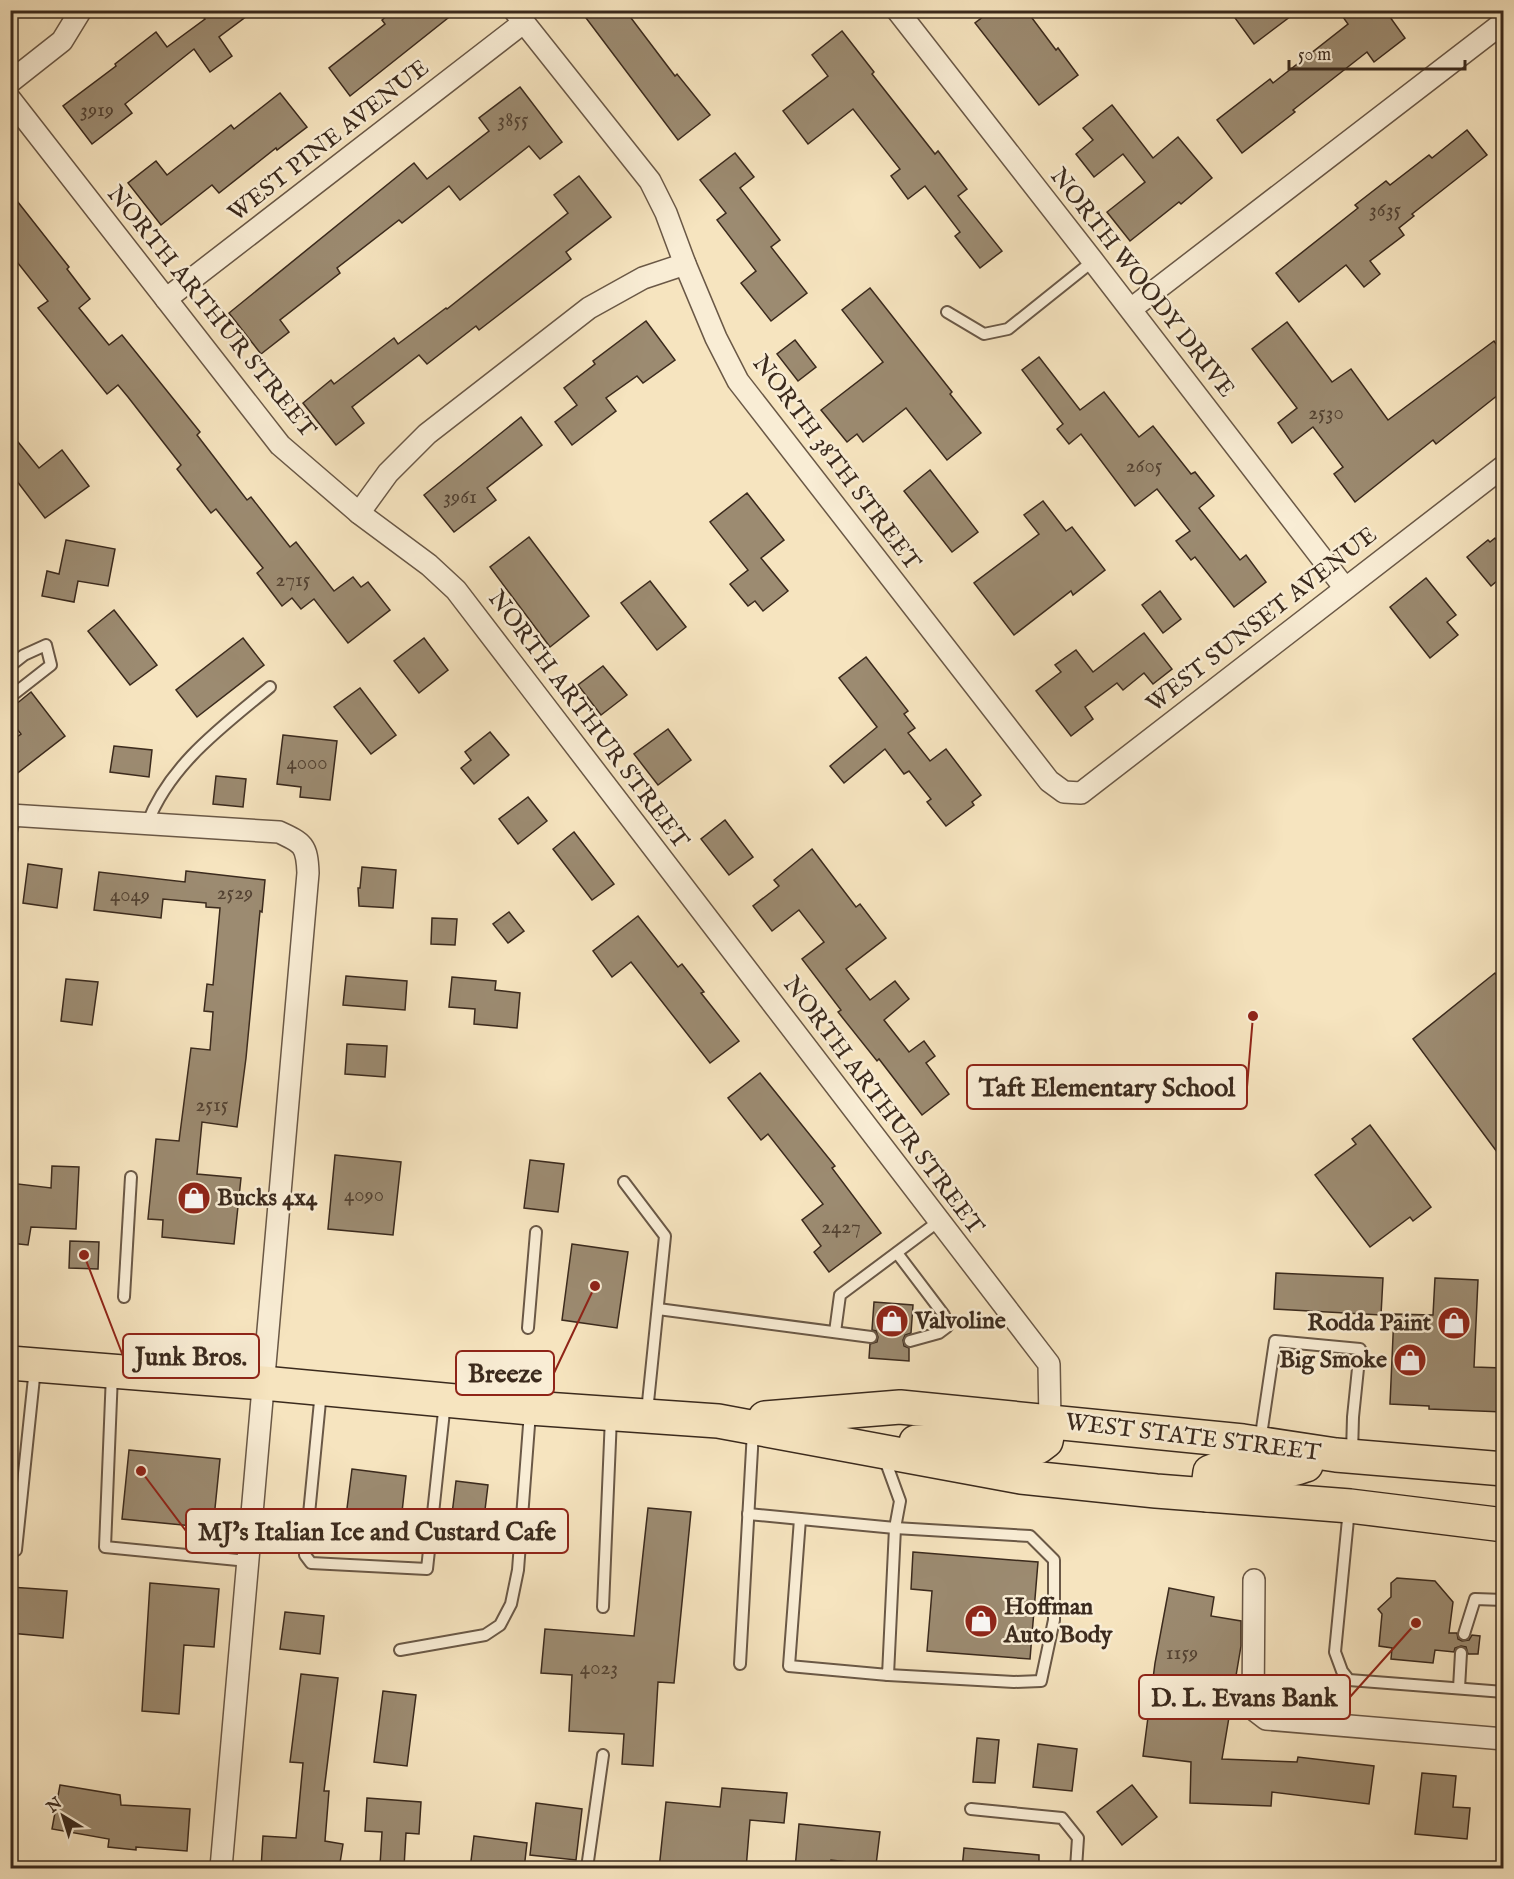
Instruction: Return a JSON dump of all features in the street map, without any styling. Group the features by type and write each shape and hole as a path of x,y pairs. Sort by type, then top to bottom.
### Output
{"main road":[{"name":"WEST STATE STREET","path":"23,1363 530,1408 718,1421 1022,1477 1156,1491 1350,1506 1503,1525"},
{"name":"WEST STATE STREET","path":"718,1421 900,1407 1260,1444 1344,1456 1503,1469"},
{"name":"WEST STATE STREET","path":"882,1451 914,1442 961,1442 1028,1449 1046,1441 1050,1422"},
{"name":"WEST STATE STREET","path":"1207,1495 1210,1472 1220,1468 1242,1466 1292,1469 1344,1456"}],"street":[{"path":"10,82 62,41 81,10"},
{"name":"NORTH WOODY DRIVE","path":"897,10 1094,261 1344,587"},
{"name":"NORTH 38TH STREET","path":"518,16 650,181 666,213 716,338 738,381 1049,781"},
{"name":"WEST PINE AVENUE","path":"166,299 518,16"},
{"path":"1131,309 1503,22"},
{"name":"NORTH ARTHUR STREET","path":"10,99 280,445 359,513 429,565 456,590 1049,1364 1050,1422"},
{"path":"359,513 387,473 427,434 588,308 643,278 685,264"},
{"name":"WEST SUNSET AVENUE","path":"1049,781 1064,792 1082,793 1344,587 1503,466"},
{"path":"12,822 147,824 279,832 298,840 307,853 308,873 221,1869"},
{"path":"1254,1580 1253,1709 1266,1719 1503,1739"}],"lane":[{"path":"947,312 984,333 1008,328 1094,261"},
{"path":"10,666 24,654 46,645 51,665 10,697"},
{"path":"147,824 152,809 182,764 204,741 270,687"},
{"path":"124,1297 131,1177"},
{"path":"624,1182 665,1236 647,1415"},
{"path":"835,1332 840,1295 939,1221"},
{"path":"528,1328 536,1232"},
{"path":"897,1253 944,1315 947,1327 939,1333 910,1341"},
{"path":"658,1309 871,1337"},
{"path":"1260,1444 1275,1341 1360,1349 1353,1417 1344,1456"},
{"path":"10,1550 16,1550 23,1363"},
{"path":"112,1371 105,1547 248,1561"},
{"path":"322,1388 305,1555 311,1563 427,1569 445,1399"},
{"path":"400,1650 485,1635 500,1625 511,1604 518,1569 530,1408"},
{"path":"603,1607 611,1414"},
{"path":"740,1664 753,1428"},
{"path":"882,1451 900,1502 896,1528 888,1675"},
{"path":"1350,1506 1335,1652 1342,1671 1349,1680 1503,1692"},
{"path":"748,1514 896,1528 1030,1536 1054,1560 1054,1620 1041,1681 1014,1682 888,1675 789,1666 800,1519"},
{"path":"251,1530 306,1540"},
{"path":"1464,1634 1475,1599 1503,1600"},
{"path":"1459,1688 1461,1653"},
{"path":"587,1869 603,1755"},
{"path":"971,1809 1062,1818 1078,1838 1076,1869"}],"building":[{"path":"199,10 255,10 219,37 232,56 210,72 194,49 125,104 132,113 92,144 63,106 156,32 167,47 205,19"},
{"path":"394,10 458,10 350,96 329,68 385,24 382,20"},
{"path":"580,10 625,10 675,76 677,74 710,115 678,140"},
{"path":"992,10 1026,10 1078,75 1039,105 975,23"},
{"path":"1245,10 1299,10 1254,44 1235,18"},
{"path":"1338,10 1385,10 1405,38 1374,62 1367,52 1242,153 1217,120 1270,79 1273,83 1348,24"},
{"path":"842,31 874,72 872,74 935,154 938,151 967,189 958,196 1002,251 980,268 955,236 960,232 925,186 908,199 891,176 900,169 853,109 808,144 783,111 828,76 812,55"},
{"path":"520,87 562,142 540,159 529,146 460,200 449,186 402,223 399,220 337,268 340,273 280,320 289,332 261,354 229,313 414,163 427,179 489,131 479,118"},
{"path":"280,93 307,127 277,150 276,148 219,193 212,185 161,225 128,183 156,161 167,175 231,125 234,129"},
{"path":"1112,105 1153,158 1178,137 1212,178 1130,241 1107,212 1145,182 1123,154 1094,177 1076,154 1093,140 1083,128"},
{"path":"1467,130 1487,155 1412,214 1414,216 1399,228 1404,235 1370,261 1380,274 1364,287 1346,265 1299,302 1276,273 1358,208 1355,205 1386,181 1390,185 1429,155 1432,158"},
{"path":"735,153 754,177 740,188 780,240 771,247 807,293 771,321 741,283 756,271 717,220 726,213 700,180"},
{"path":"579,176 611,217 566,252 571,259 479,330 476,326 427,364 419,355 352,407 364,423 336,445 303,403 331,380 334,384 394,338 398,344 447,309 568,213 554,195"},
{"path":"10,192 69,267 67,269 90,299 79,308 109,345 122,335 200,432 197,435 247,500 251,497 290,547 296,542 334,591 353,577 361,587 368,582 390,610 348,643 314,599 301,609 292,598 282,606 257,573 263,568 216,509 211,513 177,469 181,465 128,397 118,385 107,394 38,308 48,301 10,253"},
{"path":"870,288 952,392 950,394 981,433 947,460 906,408 863,442 857,434 847,442 821,410 883,362 842,310"},
{"path":"646,321 675,360 643,383 637,376 606,398 616,411 572,445 555,422 577,405 564,388 595,364 593,361"},
{"path":"1287,322 1332,382 1351,369 1388,420 1494,341 1503,354 1503,391 1436,444 1433,440 1355,502 1334,474 1343,467 1313,427 1292,443 1278,423 1297,408 1252,349"},
{"path":"795,340 816,367 798,381 777,354"},
{"path":"1039,357 1080,410 1104,392 1139,437 1153,426 1191,474 1195,472 1214,496 1199,508 1240,560 1246,555 1266,582 1234,607 1195,557 1191,560 1176,541 1190,531 1157,489 1135,506 1081,434 1069,444 1057,429 1063,424 1022,370"},
{"path":"521,417 542,445 487,488 496,500 454,532 424,495"},
{"path":"10,432 39,468 62,450 89,486 45,518 10,472"},
{"path":"930,470 978,532 952,552 904,491"},
{"path":"747,493 784,540 761,558 788,591 763,611 755,601 748,606 730,584 748,570 710,522"},
{"path":"1043,501 1066,531 1072,527 1105,570 1073,595 1071,591 1014,635 974,583 1039,534 1024,515"},
{"path":"529,537 589,616 550,647 490,567"},
{"path":"1495,538 1503,549 1503,576 1491,586 1467,557 1488,540 1490,542"},
{"path":"66,540 115,549 108,586 78,581 74,602 42,596 47,571 59,574"},
{"path":"1426,578 1456,615 1447,622 1458,635 1430,658 1390,607"},
{"path":"650,581 686,627 657,650 621,603"},
{"path":"1160,591 1181,619 1163,633 1142,605"},
{"path":"114,610 157,665 130,685 88,631"},
{"path":"1144,633 1172,669 1153,684 1144,673 1123,690 1117,683 1085,707 1093,719 1071,736 1036,691 1061,672 1055,665 1076,650 1093,672"},
{"path":"243,638 264,665 197,717 176,690"},
{"path":"424,638 448,670 419,693 394,661"},
{"path":"866,657 908,711 904,714 915,728 908,733 930,761 946,749 981,795 972,802 974,805 946,826 927,802 931,799 909,771 904,774 885,749 844,783 830,766 877,727 839,678"},
{"path":"603,666 627,695 601,715 578,685"},
{"path":"360,688 396,735 371,754 334,707"},
{"path":"31,692 65,736 10,779 10,742 21,734 10,720 10,709"},
{"path":"668,729 691,760 658,785 634,754"},
{"path":"490,732 509,755 474,784 461,768 471,760 465,752"},
{"path":"283,735 337,741 330,800 300,797 301,787 277,784"},
{"path":"114,746 152,750 149,777 110,772"},
{"path":"216,776 246,779 243,807 213,804"},
{"path":"528,797 547,821 518,844 499,819"},
{"path":"725,820 753,857 729,875 701,839"},
{"path":"574,832 614,884 592,900 553,849"},
{"path":"812,849 856,907 860,904 886,938 846,969 870,1000 895,981 909,999 884,1020 909,1052 924,1041 935,1056 926,1063 949,1094 922,1115 879,1059 877,1061 838,1012 841,1010 802,959 824,942 799,910 772,931 753,906 779,886 774,880"},
{"path":"28,864 62,869 57,908 23,903"},
{"path":"362,867 396,870 393,908 359,906 358,888 360,888"},
{"path":"186,871 265,880 237,1127 202,1122 197,1174 241,1178 234,1244 162,1237 163,1220 148,1219 156,1139 179,1141 191,1048 210,1050 213,1012 204,1011 207,984 213,985 220,908 206,907 206,903 163,899 161,918 94,910 99,872 185,882"},
{"path":"509,912 524,931 508,943 493,924"},
{"path":"638,916 678,967 682,964 704,992 701,993 739,1041 710,1063 631,962 612,977 593,951"},
{"path":"432,918 457,919 455,945 431,944"},
{"path":"1495,973 1503,984 1503,1160 1413,1039"},
{"path":"346,976 407,981 405,1010 343,1005"},
{"path":"452,977 496,981 495,990 520,993 517,1028 474,1024 475,1009 449,1007"},
{"path":"66,979 98,982 92,1025 61,1021"},
{"path":"347,1044 387,1046 385,1077 345,1074"},
{"path":"760,1073 835,1166 832,1168 881,1233 829,1272 814,1252 821,1246 802,1220 823,1204 768,1134 761,1140 728,1098"},
{"path":"1370,1125 1431,1207 1413,1221 1410,1217 1370,1247 1315,1175 1356,1144 1352,1139"},
{"path":"335,1155 401,1162 393,1235 328,1229"},
{"path":"530,1160 564,1164 558,1212 524,1208"},
{"path":"52,1166 79,1167 76,1229 31,1227 28,1245 10,1243 10,1183 51,1188"},
{"path":"70,1241 99,1242 98,1269 69,1268"},
{"path":"572,1244 628,1252 617,1328 562,1320"},
{"path":"1276,1273 1383,1278 1381,1315 1274,1309"},
{"name":"Rodda Paint","path":"1435,1278 1478,1280 1474,1367 1503,1368 1503,1412 1429,1409 1429,1406 1390,1404 1394,1314 1433,1315"},
{"name":"Valvoline","path":"874,1302 913,1305 911,1333 905,1335 903,1340 904,1346 909,1348 909,1361 869,1358 870,1344 877,1342 878,1337 876,1331 872,1330"},
{"path":"129,1450 220,1459 213,1528 122,1519"},
{"path":"352,1469 406,1476 400,1530 345,1524"},
{"path":"456,1481 488,1485 481,1543 449,1539"},
{"path":"648,1508 691,1512 674,1683 658,1682 653,1766 622,1764 624,1734 569,1731 572,1675 541,1673 545,1629 634,1636"},
{"name":"Hoffman Auto Body","path":"913,1552 1038,1562 1030,1659 927,1651 932,1591 911,1589"},
{"path":"1397,1578 1435,1581 1453,1602 1449,1633 1457,1633 1458,1639 1462,1641 1469,1640 1472,1635 1480,1636 1478,1654 1468,1654 1466,1647 1461,1646 1455,1648 1454,1652 1435,1650 1433,1663 1391,1659 1392,1648 1379,1646 1382,1614 1378,1609 1391,1597 1391,1583"},
{"path":"150,1583 219,1589 214,1647 184,1645 179,1714 142,1711"},
{"path":"10,1587 67,1591 63,1638 10,1633"},
{"path":"1169,1588 1214,1597 1211,1616 1241,1621 1241,1646 1222,1759 1297,1762 1298,1757 1374,1766 1369,1804 1272,1792 1271,1806 1190,1803 1191,1762 1143,1756 1155,1663"},
{"path":"285,1612 324,1616 320,1654 280,1649"},
{"path":"301,1674 338,1678 324,1791 329,1791 325,1841 343,1844 339,1869 317,1866 316,1869 261,1869 263,1836 296,1838 303,1763 290,1762"},
{"path":"383,1691 416,1695 407,1766 374,1762"},
{"path":"977,1738 999,1740 995,1783 973,1782"},
{"path":"1038,1744 1077,1749 1072,1791 1033,1787"},
{"path":"1422,1773 1456,1776 1453,1807 1470,1808 1467,1839 1415,1834"},
{"path":"60,1785 120,1795 121,1805 190,1809 187,1851 108,1847 109,1839 52,1829"},
{"path":"1132,1785 1157,1817 1122,1845 1097,1812"},
{"path":"722,1788 787,1793 784,1823 750,1820 746,1869 659,1869 666,1802 720,1807"},
{"path":"367,1798 421,1802 419,1834 406,1833 404,1867 380,1865 382,1832 365,1831"},
{"path":"536,1803 582,1809 576,1860 530,1855"},
{"path":"799,1824 880,1832 876,1865 831,1860 830,1869 795,1869"},
{"path":"474,1836 527,1843 524,1869 470,1869"},
{"path":"964,1848 1039,1855 1039,1869 962,1869"}],"place":[{"name":"Taft Elementary School","path":"1253,1016"},
{"name":"Bucks 4x4","path":"194,1198"},
{"name":"Junk Bros.","path":"84,1255"},
{"name":"Breeze","path":"595,1286"},
{"name":"Valvoline","path":"892,1321"},
{"name":"Rodda Paint","path":"1454,1323"},
{"name":"Big Smoke","path":"1410,1360"},
{"name":"MJ's Italian Ice and Custard Cafe","path":"141,1471"},
{"name":"Hoffman Auto Body","path":"981,1621"},
{"name":"D. L. Evans Bank","path":"1416,1623"}]}
